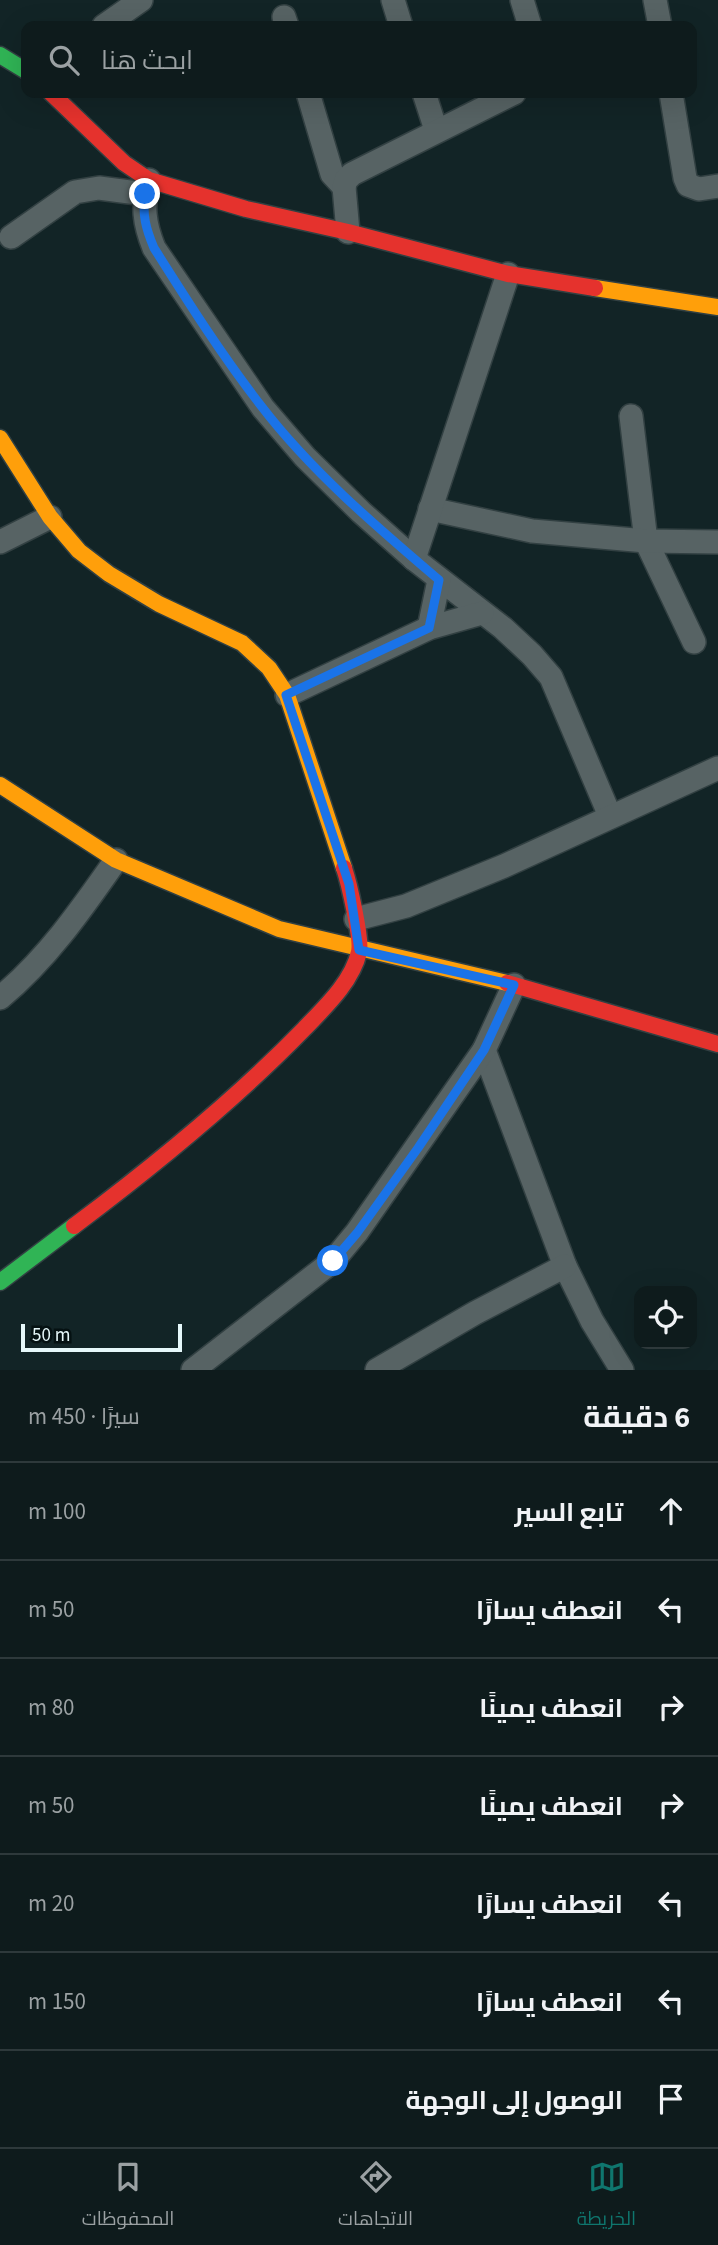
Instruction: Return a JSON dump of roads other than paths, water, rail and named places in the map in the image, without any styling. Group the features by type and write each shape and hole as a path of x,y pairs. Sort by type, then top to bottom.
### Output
{"street":[{"path":"111,21 141,0"},
{"path":"393,0 399,21"},
{"path":"522,0 528,21"},
{"path":"655,0 659,21"},
{"path":"0,55 21,68"},
{"path":"56,98 147,187"},
{"path":"309,98 332,174 344,187"},
{"path":"426,98 436,130"},
{"path":"348,232 344,187 352,174 503,98"},
{"path":"672,98 688,185 699,188 718,186"},
{"path":"147,187 143,209 145,226 154,248 263,408 305,457 361,512 439,580 503,628 551,677 610,816"},
{"path":"11,237 75,192 99,188 147,187 348,232 508,274 718,307"},
{"path":"414,559 508,274"},
{"path":"631,416 646,541 694,642"},
{"path":"0,438 50,517 79,551 109,574 159,604 242,643 269,668 286,695 349,884 359,950 345,982 268,1066 123,1189 0,1282"},
{"path":"430,509 532,531 646,541 718,542"},
{"path":"0,542 50,517"},
{"path":"429,628 439,580"},
{"path":"286,695 429,628 482,614"},
{"path":"356,919 405,906 480,876 718,768"},
{"path":"0,785 116,860 279,929 514,985 718,1044"},
{"path":"0,998 40,961 70,925 116,860"},
{"path":"193,1370 333,1261 357,1233 484,1050 514,985"},
{"path":"484,1050 565,1266 592,1321 622,1370"},
{"path":"377,1370 565,1266"}]}
